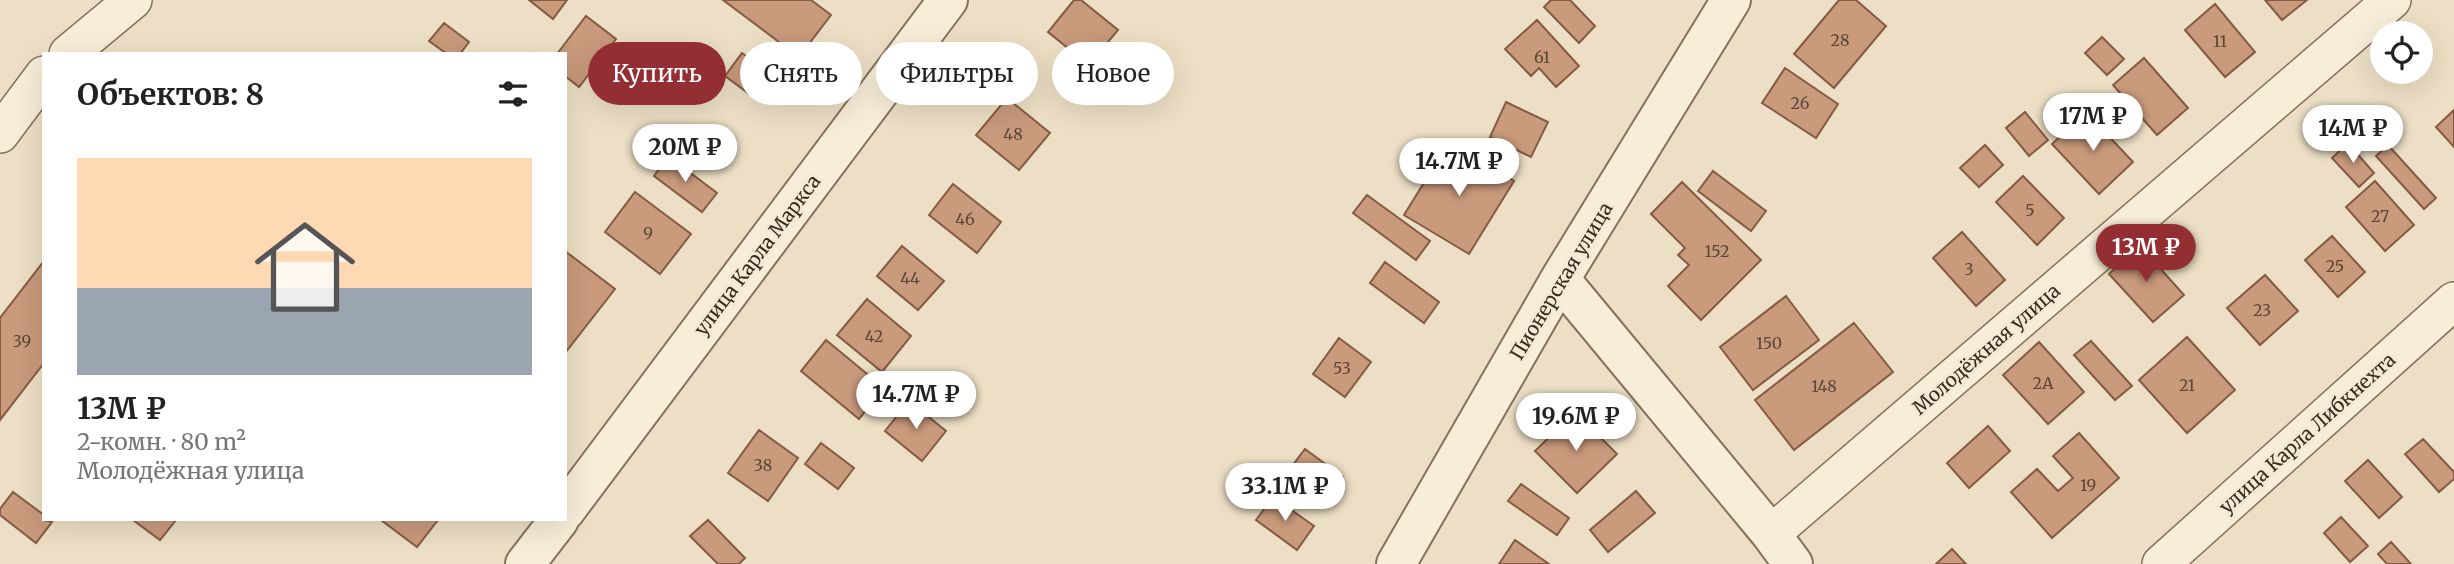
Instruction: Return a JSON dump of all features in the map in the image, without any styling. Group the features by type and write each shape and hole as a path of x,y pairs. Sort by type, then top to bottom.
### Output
{"street":[{"path":"70,52 133,0"},
{"name":"улица Карла Маркса","path":"567,508 948,0"},
{"name":"Пионерская улица","path":"1396,564 1560,279 1731,0"},
{"name":"Молодёжная улица","path":"1782,549 2392,0"},
{"path":"0,134 42,78"},
{"path":"1560,279 1782,549"},
{"name":"улица Карла Либкнехта","path":"2161,564 2454,301"},
{"path":"526,564 558,521"}],"building":[{"path":"529,0 567,0 553,19"},
{"path":"723,0 811,0 831,15 810,42 779,42"},
{"path":"1074,0 1081,0 1118,30 1108,42 1060,42 1048,32"},
{"path":"1551,0 1570,0 1595,26 1579,43 1544,7"},
{"path":"1839,0 1856,0 1886,26 1834,88 1794,54"},
{"path":"2265,0 2307,0 2282,20"},
{"path":"2215,4 2255,52 2225,77 2185,30"},
{"path":"586,16 616,39 614,42 588,42 588,75 579,87 567,78 567,52 559,52"},
{"path":"1537,20 1579,66 1556,87 1539,68 1531,76 1505,49"},
{"path":"444,23 469,42 462,52 444,52 429,41"},
{"path":"2102,37 2124,59 2107,75 2085,53"},
{"path":"740,56 740,87 726,75"},
{"path":"2144,58 2188,108 2157,135 2113,85"},
{"path":"1785,68 1838,104 1816,138 1762,103"},
{"path":"1506,102 1548,122 1531,157 1490,137"},
{"path":"1001,105 1016,105 1050,133 1019,170 976,135"},
{"path":"2454,110 2454,147 2436,127"},
{"path":"2025,112 2048,140 2029,156 2006,128"},
{"path":"2086,112 2133,162 2099,194 2052,144"},
{"path":"1450,141 1514,181 1469,254 1404,215"},
{"path":"2348,143 2374,173 2359,187 2332,158"},
{"path":"1985,145 2003,165 1979,187 1960,168"},
{"path":"2388,145 2436,198 2424,209 2376,156"},
{"path":"668,156 717,193 702,212 654,176"},
{"path":"1713,171 1766,211 1751,231 1698,191"},
{"path":"2023,176 2064,218 2037,245 1996,202"},
{"path":"2375,181 2414,225 2385,251 2346,207"},
{"path":"1682,182 1761,260 1701,320 1668,286 1689,265 1678,255 1685,248 1651,214"},
{"path":"953,184 1001,222 977,253 929,215"},
{"path":"635,192 691,234 660,274 605,232"},
{"path":"1367,195 1430,241 1416,260 1353,213"},
{"path":"1962,232 2005,280 1976,306 1933,258"},
{"path":"2332,236 2365,272 2338,297 2305,260"},
{"path":"902,246 944,281 918,310 877,276"},
{"path":"2140,246 2184,295 2153,322 2109,274"},
{"path":"567,253 615,289 567,350"},
{"path":"1385,262 1439,302 1424,323 1370,283"},
{"path":"42,264 42,366 0,420 0,318"},
{"path":"2265,275 2298,311 2260,345 2227,308"},
{"path":"1786,296 1819,340 1753,390 1720,347"},
{"path":"867,299 911,336 882,372 837,335"},
{"path":"1854,323 1893,372 1794,450 1755,400"},
{"path":"2187,337 2235,390 2187,433 2139,380"},
{"path":"1339,338 1371,362 1345,397 1313,374"},
{"path":"826,340 884,388 859,419 801,371"},
{"path":"2091,341 2132,386 2115,400 2074,355"},
{"path":"2039,342 2084,392 2048,424 2003,375"},
{"path":"909,401 946,431 922,461 885,431"},
{"path":"1575,412 1617,454 1577,493 1535,451"},
{"path":"1988,426 2010,451 1969,488 1947,463"},
{"path":"759,430 798,458 768,501 728,473"},
{"path":"2079,433 2119,478 2052,538 2011,492 2037,469 2058,491 2073,478 2053,456"},
{"path":"2423,439 2454,472 2454,479 2439,492 2405,454"},
{"path":"821,443 854,468 838,489 805,464"},
{"path":"1305,449 1343,477 1321,505 1283,478"},
{"path":"2368,460 2402,497 2379,518 2345,481"},
{"path":"1521,484 1569,518 1557,535 1508,501"},
{"path":"1636,491 1655,513 1608,552 1590,530"},
{"path":"13,492 42,514 42,521 52,522 36,543 0,515 0,509"},
{"path":"1273,497 1314,526 1297,550 1256,520"},
{"path":"2341,517 2368,546 2350,562 2324,533"},
{"path":"708,520 745,558 739,564 718,564 690,536"},
{"path":"134,521 175,521 160,540"},
{"path":"382,521 437,521 417,547"},
{"path":"1515,540 1549,564 1499,564"},
{"path":"2391,542 2411,564 2387,564 2378,554"},
{"path":"1952,549 1966,564 1936,564"}]}
